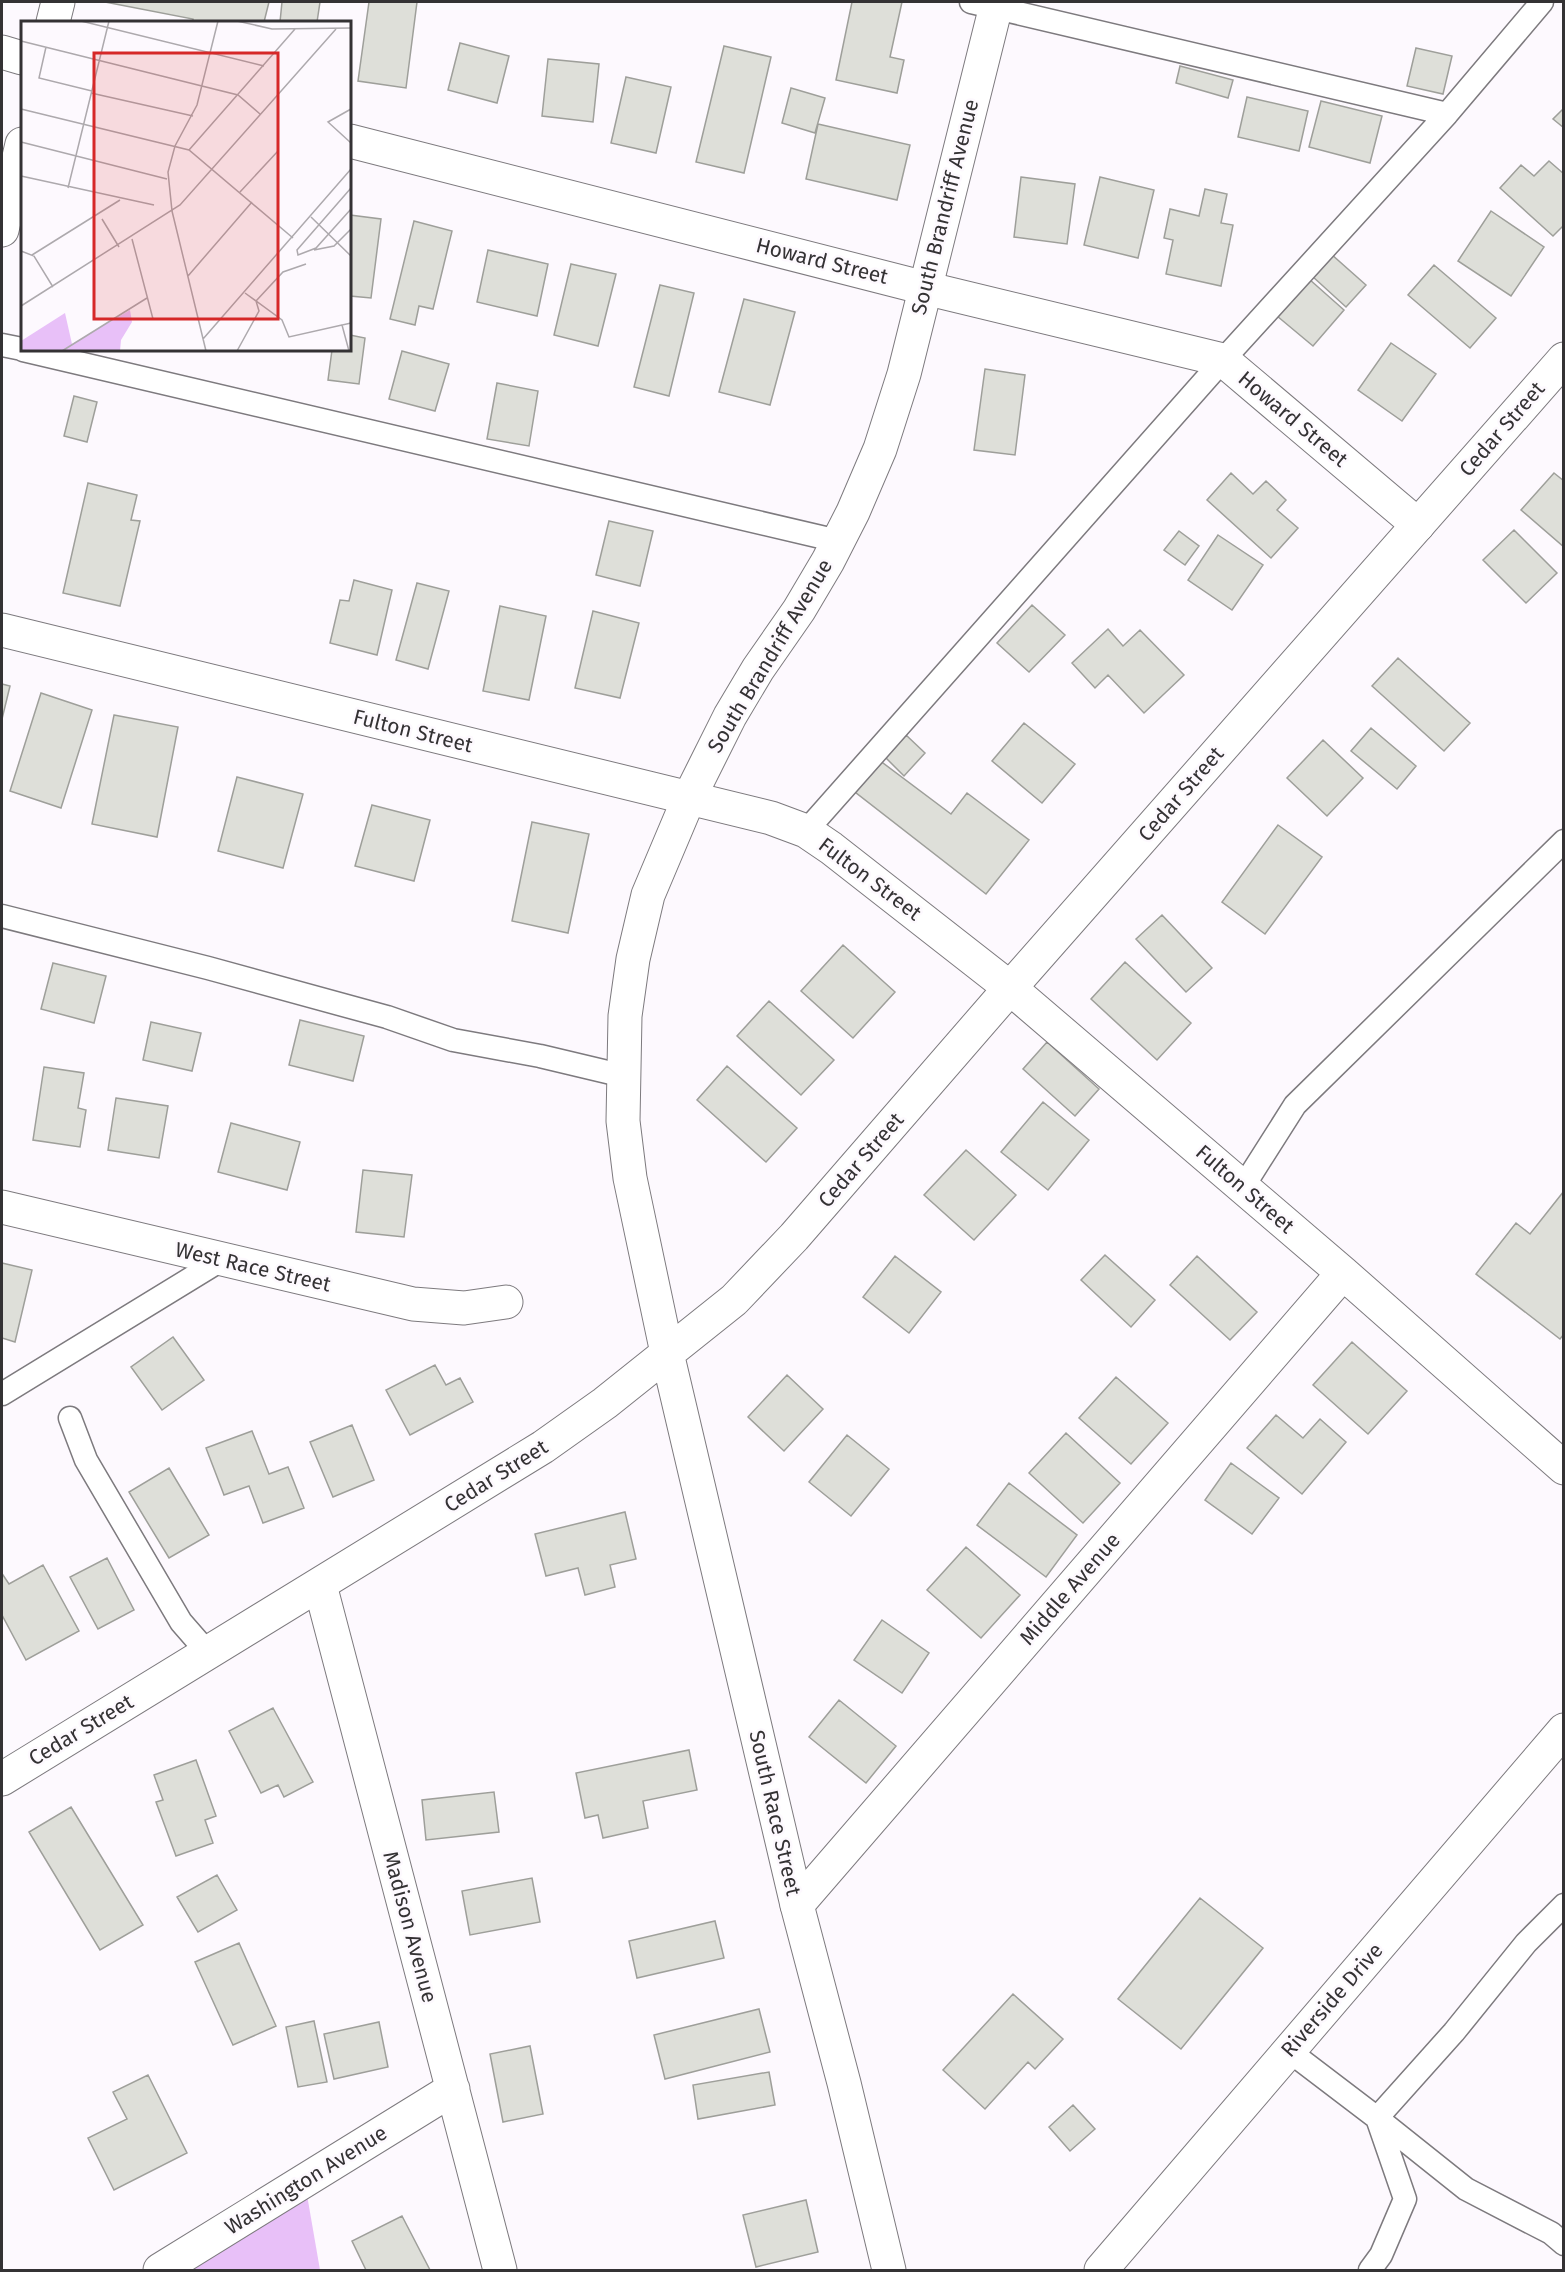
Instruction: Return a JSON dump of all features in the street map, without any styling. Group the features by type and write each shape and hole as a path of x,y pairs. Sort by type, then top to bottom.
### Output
{"street":[{"path":"53,21 58,2"},
{"name":"South Brandriff Avenue","path":"667,1353 630,1178 623,1122 625,1016 633,959 648,895 689,798 730,716 758,669 799,610 838,541 880,449 903,374 925,288 988,4"},
{"path":"2,52 21,58"},
{"name":"Howard Street","path":"351,141 925,288 1223,360 1418,525"},
{"path":"2,230 21,148"},
{"name":"Cedar Street","path":"2,1779 543,1447 605,1403 734,1300 794,1237 1563,359"},
{"name":"Fulton Street","path":"2,630 771,818 806,831 1010,988 1243,1186 1563,1468"},
{"name":"West Race Street","path":"2,1207 413,1304 464,1308 506,1302"},
{"name":"Middle Avenue","path":"797,1905 1343,1273"},
{"name":"South Race Street","path":"667,1353 797,1905 844,2083 889,2271"},
{"name":"Madison Avenue","path":"320,1585 500,2270"},
{"name":"Riverside Drive","path":"1101,2271 1563,1730"},
{"name":"Washington Avenue","path":"160,2271 453,2088"}],"lane":[{"path":"806,831 1223,360 1447,114 1542,2"},
{"path":"988,4 1447,114"},
{"path":"2,345 21,349"},
{"path":"31,351 838,541"},
{"path":"1243,1186 1295,1105 1563,841"},
{"path":"2,916 376,1014 453,1040 540,1056 624,1077"},
{"path":"2,1394 221,1260"},
{"path":"70,1418 86,1460 181,1622 207,1653"},
{"path":"1377,2118 1454,2032 1526,1943 1563,1905"},
{"path":"1289,2051 1466,2189 1551,2233 1563,2244"},
{"path":"1370,2271 1381,2255 1405,2199 1377,2118"}],"shaded area":[{"path":"307,2195 320,2270 179,2270"}],"building":[{"path":"105,2 269,2 264,21 193,21 193,19"},
{"path":"282,2 320,2 317,21 280,21"},
{"path":"369,2 417,2 406,88 358,81"},
{"path":"852,2 902,2 890,57 904,60 897,93 836,80"},
{"path":"460,43 509,56 497,103 448,90"},
{"path":"724,46 771,57 744,173 696,162"},
{"path":"1416,48 1452,56 1443,94 1407,86"},
{"path":"548,59 599,64 593,122 542,116"},
{"path":"1180,66 1233,80 1228,98 1176,83"},
{"path":"626,77 671,87 656,153 611,143"},
{"path":"791,88 825,98 815,133 782,123"},
{"path":"1247,97 1308,111 1299,151 1238,137"},
{"path":"1321,101 1382,116 1370,163 1309,147"},
{"path":"1564,108 1564,128 1553,119"},
{"path":"818,124 910,145 897,200 806,179"},
{"path":"1549,161 1564,174 1564,225 1553,236 1500,188 1521,165 1534,176"},
{"path":"1021,177 1075,184 1067,244 1014,237"},
{"path":"1100,177 1154,190 1138,258 1084,245"},
{"path":"1205,189 1227,194 1221,223 1233,225 1221,286 1166,274 1173,240 1164,238 1170,209 1199,216"},
{"path":"1491,211 1544,247 1511,296 1458,261"},
{"path":"351,215 381,219 371,298 351,296"},
{"path":"414,221 452,231 433,309 419,306 415,325 390,319"},
{"path":"488,250 548,264 537,316 477,302"},
{"path":"1331,254 1366,285 1346,307 1312,276"},
{"path":"571,264 616,274 598,346 554,335"},
{"path":"1434,265 1496,318 1470,348 1408,295"},
{"path":"1309,279 1344,310 1313,346 1277,316"},
{"path":"660,285 694,293 669,396 634,387"},
{"path":"744,299 795,312 770,405 719,392"},
{"path":"351,335 365,338 359,384 328,380 332,351 351,351"},
{"path":"1391,343 1436,374 1402,421 1358,390"},
{"path":"402,351 449,364 435,411 389,399"},
{"path":"985,369 1025,375 1015,455 974,450"},
{"path":"497,383 538,391 529,446 487,439"},
{"path":"74,396 97,402 87,442 64,436"},
{"path":"1231,473 1253,494 1266,481 1286,500 1277,510 1298,528 1271,558 1207,500"},
{"path":"1554,473 1564,481 1564,547 1521,510"},
{"path":"88,483 137,495 131,520 140,521 120,606 63,593"},
{"path":"609,521 653,531 640,586 596,575"},
{"path":"1514,530 1557,573 1526,603 1483,560"},
{"path":"1179,531 1199,546 1185,565 1164,550"},
{"path":"1218,535 1263,565 1232,610 1188,580"},
{"path":"354,580 392,590 377,655 330,643 340,600 349,601"},
{"path":"417,583 449,591 428,669 396,660"},
{"path":"1032,605 1065,635 1029,672 997,643"},
{"path":"500,606 546,616 529,700 483,691"},
{"path":"593,611 639,623 620,698 575,688"},
{"path":"1108,629 1123,646 1140,630 1184,675 1144,713 1108,675 1095,688 1072,663"},
{"path":"1398,658 1470,723 1444,751 1372,686"},
{"path":"2,684 10,686 2,719"},
{"path":"41,693 92,710 61,808 10,791"},
{"path":"114,715 178,727 157,837 92,824"},
{"path":"1024,723 1075,764 1042,803 992,761"},
{"path":"1371,728 1416,766 1397,789 1351,751"},
{"path":"906,735 925,753 904,776 885,757"},
{"path":"1323,740 1363,778 1327,816 1287,778"},
{"path":"879,760 951,814 967,793 1029,840 986,894 855,792"},
{"path":"237,777 303,794 283,868 218,851"},
{"path":"372,805 430,820 414,881 355,866"},
{"path":"532,822 589,834 568,933 512,921"},
{"path":"1278,825 1322,857 1265,934 1222,902"},
{"path":"1162,915 1212,968 1186,992 1136,939"},
{"path":"843,945 895,992 853,1038 801,991"},
{"path":"1125,962 1191,1023 1157,1060 1091,999"},
{"path":"53,963 106,976 94,1023 41,1009"},
{"path":"769,1001 834,1060 801,1095 737,1036"},
{"path":"300,1020 364,1036 353,1081 289,1065"},
{"path":"151,1022 201,1033 192,1071 143,1060"},
{"path":"1047,1042 1099,1089 1075,1116 1023,1069"},
{"path":"727,1066 797,1128 766,1162 697,1100"},
{"path":"44,1067 84,1073 78,1108 86,1110 80,1147 33,1140"},
{"path":"116,1098 168,1106 159,1158 108,1150"},
{"path":"1043,1102 1089,1140 1048,1190 1001,1152"},
{"path":"231,1123 300,1142 287,1190 218,1172"},
{"path":"966,1150 1016,1195 974,1240 924,1195"},
{"path":"363,1170 412,1175 404,1237 356,1232"},
{"path":"1564,1191 1564,1334 1560,1339 1476,1274 1516,1223 1530,1234"},
{"path":"1105,1255 1155,1300 1131,1327 1081,1280"},
{"path":"895,1256 941,1292 909,1333 863,1297"},
{"path":"1197,1256 1257,1312 1230,1340 1170,1285"},
{"path":"2,1263 32,1270 15,1342 2,1338"},
{"path":"173,1337 204,1380 162,1410 131,1367"},
{"path":"1352,1342 1407,1391 1368,1434 1313,1385"},
{"path":"435,1365 446,1385 460,1378 473,1402 410,1435 386,1390"},
{"path":"787,1375 823,1409 784,1451 748,1417"},
{"path":"1116,1377 1168,1423 1131,1464 1079,1418"},
{"path":"1276,1415 1303,1438 1320,1419 1346,1442 1302,1494 1247,1448"},
{"path":"352,1425 374,1480 333,1497 310,1442"},
{"path":"252,1431 269,1474 288,1467 304,1508 263,1523 249,1486 224,1495 206,1448"},
{"path":"1066,1433 1120,1483 1083,1523 1029,1473"},
{"path":"847,1435 889,1469 851,1516 809,1482"},
{"path":"1231,1463 1279,1498 1252,1534 1205,1500"},
{"path":"169,1468 209,1535 169,1558 129,1492"},
{"path":"1009,1483 1077,1535 1046,1577 977,1525"},
{"path":"625,1512 636,1559 610,1565 615,1587 585,1595 578,1568 546,1576 535,1534"},
{"path":"966,1547 1020,1595 981,1638 927,1590"},
{"path":"107,1558 134,1610 98,1629 70,1577"},
{"path":"43,1565 79,1631 26,1660 2,1615 2,1576 9,1584"},
{"path":"882,1620 929,1653 902,1693 854,1660"},
{"path":"839,1700 896,1746 866,1783 809,1737"},
{"path":"273,1708 313,1782 284,1797 278,1785 261,1793 229,1731"},
{"path":"689,1750 697,1790 643,1801 648,1828 603,1838 598,1815 585,1818 576,1773"},
{"path":"196,1760 216,1816 205,1820 213,1843 176,1856 156,1802 163,1800 154,1775"},
{"path":"494,1792 499,1832 426,1840 422,1800"},
{"path":"71,1807 143,1925 100,1950 29,1832"},
{"path":"217,1875 237,1910 198,1932 177,1897"},
{"path":"532,1878 540,1922 470,1935 462,1891"},
{"path":"1200,1898 1263,1948 1181,2049 1118,1999"},
{"path":"715,1921 724,1958 637,1978 629,1941"},
{"path":"239,1943 276,2026 233,2045 195,1962"},
{"path":"1013,1994 1063,2039 1035,2069 1028,2062 985,2109 943,2070"},
{"path":"759,2009 770,2052 665,2079 654,2035"},
{"path":"314,2021 327,2082 298,2087 286,2027"},
{"path":"379,2022 388,2067 334,2079 324,2034"},
{"path":"530,2046 543,2114 503,2122 490,2054"},
{"path":"769,2072 775,2105 698,2119 693,2085"},
{"path":"148,2075 187,2153 114,2190 88,2138 127,2119 113,2092"},
{"path":"1073,2105 1095,2129 1070,2151 1049,2127"},
{"path":"806,2200 818,2252 756,2267 743,2215"},
{"path":"402,2216 430,2270 366,2270 352,2241"}]}
